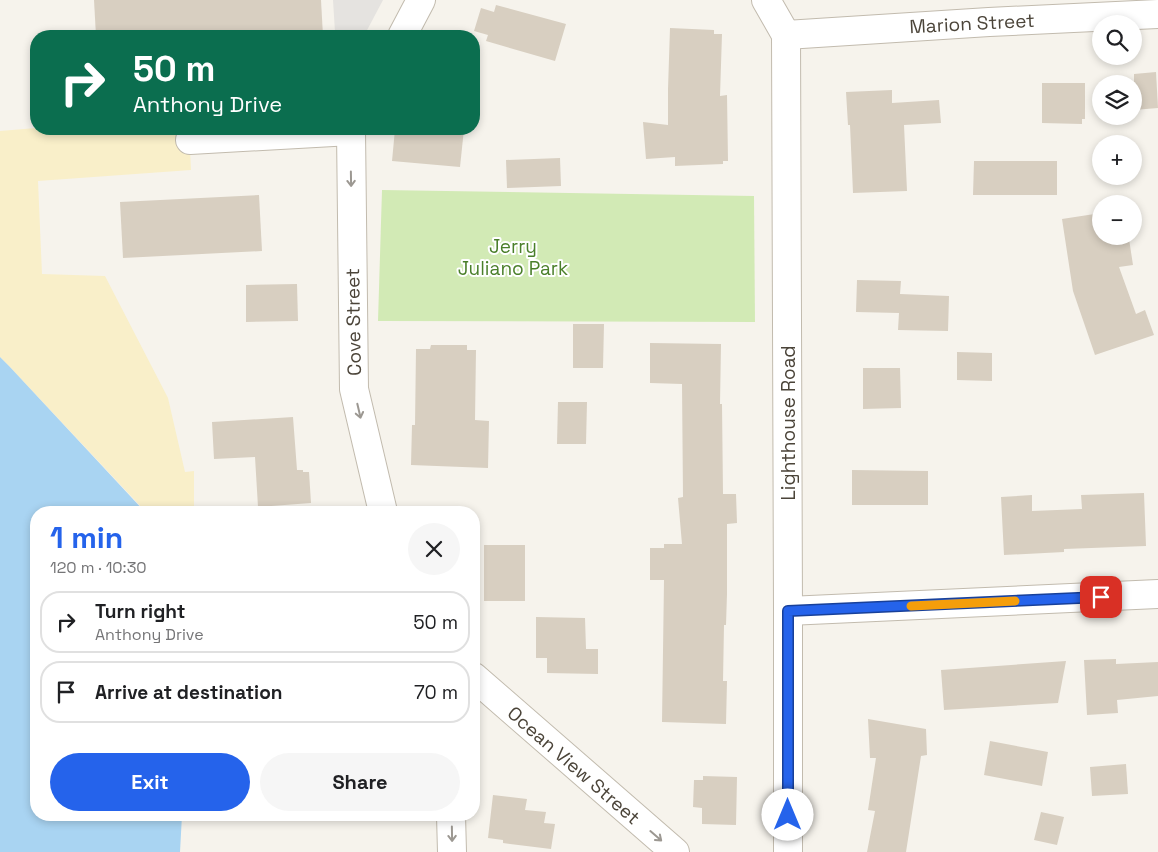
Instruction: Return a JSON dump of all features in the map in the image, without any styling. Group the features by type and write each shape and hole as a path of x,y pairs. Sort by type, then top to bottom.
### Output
{"street":[{"path":"405,30 421,0"},
{"name":"Lighthouse Road","path":"766,0 786,35 788,852"},
{"name":"Marion Street","path":"786,35 989,22 1158,14"},
{"path":"190,140 270,135"},
{"name":"Cove Street","path":"351,135 354,389 382,506"},
{"path":"788,611 1158,594"},
{"name":"Ocean View Street","path":"480,682 674,852"},
{"path":"452,821 452,852"}],"green space":[{"name":"Jerry Juliano Park","path":"382,190 754,196 755,322 378,321"}],"sand":[{"path":"30,128 30,135 189,135 191,170 38,181 42,274 105,276 168,398 185,472 194,471 194,506 140,506 0,357 0,131"}],"shaded area":[{"path":"333,0 383,0 367,30 335,30"}],"water":[{"path":"0,357 139,506 30,506 30,821 182,821 180,852 0,852"}],"building":[{"path":"94,0 321,0 323,30 96,30"},
{"path":"496,5 566,24 555,61 486,41 488,35 480,33 480,30 474,30 481,8 494,12"},
{"path":"670,28 714,30 714,34 722,34 720,96 727,95 728,161 723,161 723,164 675,166 675,157 646,159 643,122 668,125"},
{"path":"1156,72 1158,108 1142,109 1142,75 1134,74"},
{"path":"1042,83 1085,83 1085,119 1082,119 1082,124 1042,123"},
{"path":"892,90 892,103 939,100 941,123 904,125 907,191 853,193 850,125 848,125 846,92"},
{"path":"394,135 463,135 460,167 392,161"},
{"path":"560,158 561,186 507,188 506,160"},
{"path":"974,161 1057,161 1057,195 973,195"},
{"path":"259,195 262,251 123,258 120,202"},
{"path":"1092,214 1092,245 1130,245 1133,265 1119,267 1136,314 1145,310 1154,335 1095,355 1073,291 1062,219"},
{"path":"857,280 901,281 900,294 949,296 948,331 898,330 899,313 856,312"},
{"path":"297,284 298,321 246,322 246,285"},
{"path":"573,324 604,324 603,368 573,368"},
{"path":"650,343 721,344 720,404 722,404 723,494 736,494 737,523 727,524 727,594 726,625 724,625 723,681 727,681 726,724 662,722 664,580 650,580 650,548 664,548 664,544 682,544 678,498 683,497 682,384 650,383"},
{"path":"431,345 467,345 467,350 476,350 475,420 489,421 488,468 411,465 412,425 415,425 416,349 430,349"},
{"path":"957,352 992,353 992,381 957,380"},
{"path":"863,368 900,368 901,408 863,409"},
{"path":"558,402 587,402 586,444 557,444"},
{"path":"293,417 297,470 309,472 311,503 258,506 255,457 214,459 212,422"},
{"path":"852,470 928,471 928,505 852,505"},
{"path":"1144,493 1146,546 1064,549 1064,552 1004,555 1001,497 1032,495 1032,511 1082,509 1081,495"},
{"path":"484,545 525,545 525,601 484,601"},
{"path":"536,617 585,618 586,649 598,649 598,674 547,673 547,658 536,658"},
{"path":"1116,659 1116,664 1158,662 1158,696 1117,700 1118,713 1087,715 1084,660"},
{"path":"1066,661 1058,703 944,710 941,670"},
{"path":"868,719 926,729 927,755 921,756 906,852 867,852 875,811 868,810 876,758 870,758"},
{"path":"990,741 1048,752 1042,786 984,775"},
{"path":"1126,764 1128,794 1092,796 1090,767"},
{"path":"703,776 737,777 736,825 702,824 702,808 693,807 694,780 703,780"},
{"path":"493,795 527,799 525,810 546,812 544,823 555,824 551,849 503,843 503,840 488,838"},
{"path":"1041,812 1064,817 1057,845 1034,840"}],"slow traffic":[{"path":"911,606 1015,601"}],"route":[{"path":"788,815 788,611 1101,597"}]}
